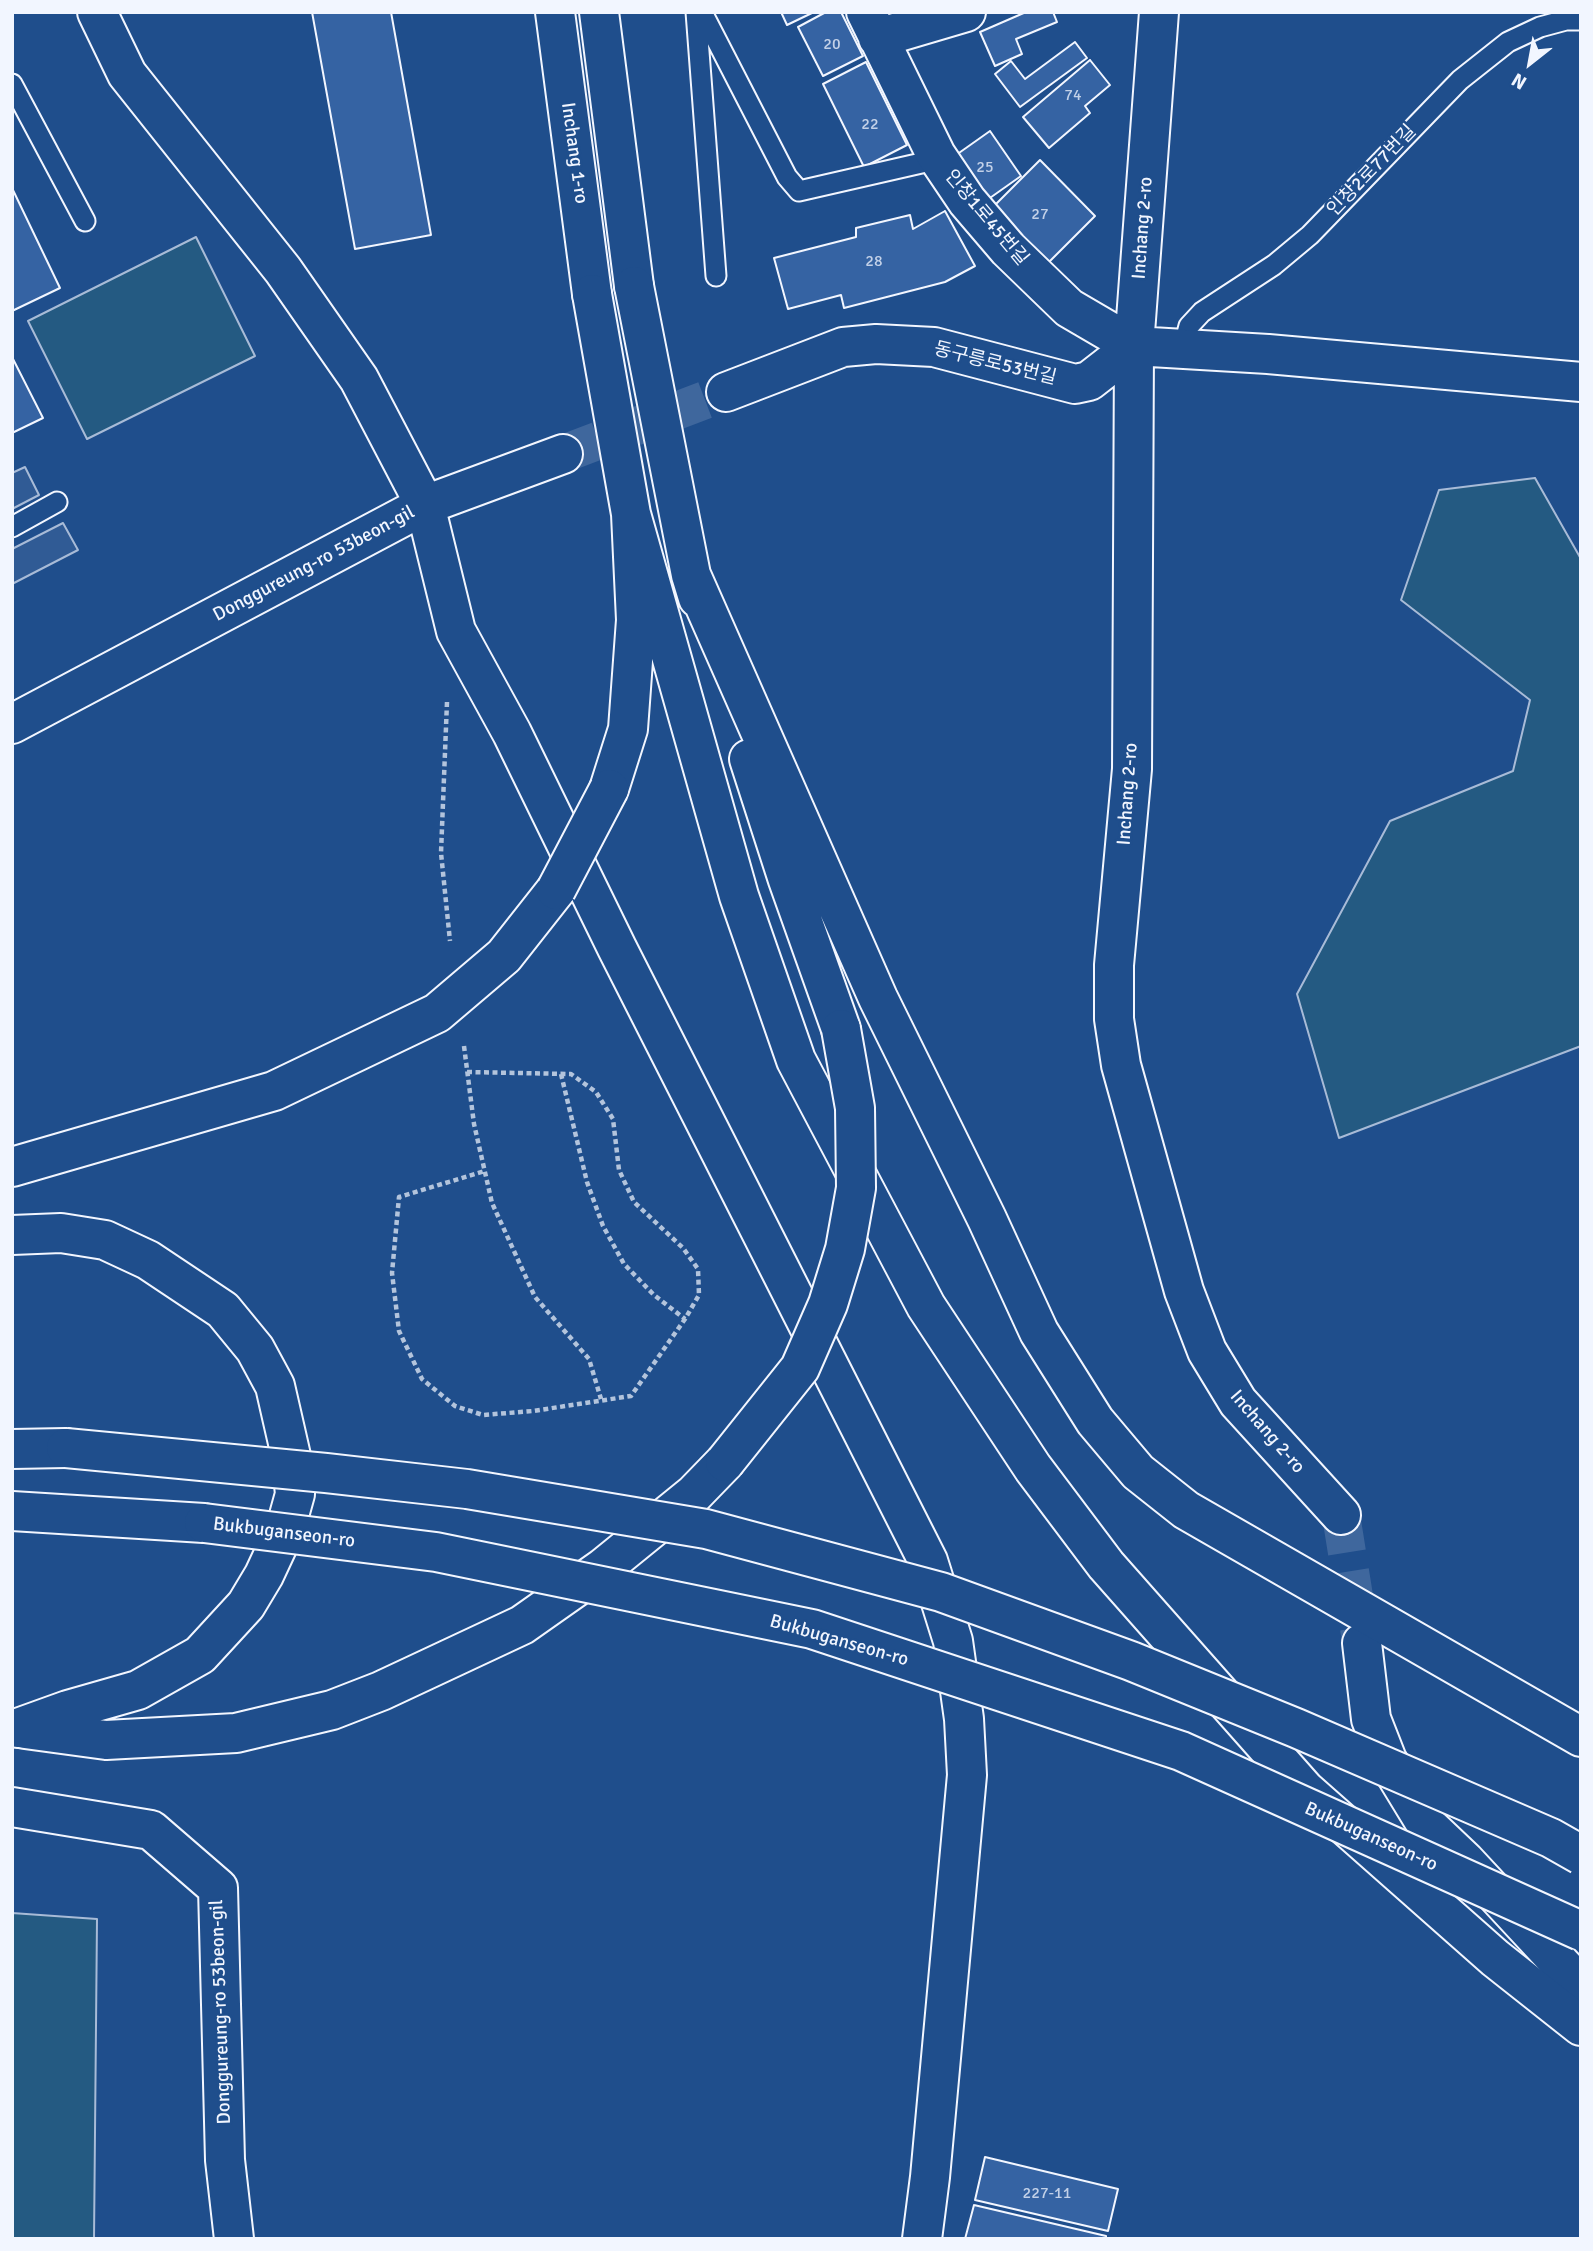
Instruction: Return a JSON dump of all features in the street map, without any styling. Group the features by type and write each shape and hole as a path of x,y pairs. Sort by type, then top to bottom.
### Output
{"main road":[{"name":"Donggureung-ro 53beon-gil","path":"12,724 425,505 359,379 283,270 127,74 97,12"},
{"name":"Inchang 1-ro","path":"555,12 592,294 631,514"},
{"path":"15,1728 106,1740 236,1733 285,1723 356,1701 427,1671 522,1625 603,1568 694,1494 725,1462 800,1368 828,1304 845,1250 856,1188 855,1108 841,1029 788,880 691,575 634,286 599,12"},
{"path":"872,25 966,12"},
{"name":"Inchang 2-ro","path":"1159,12 1133,346 1132,769 1114,965 1114,1020 1121,1065 1184,1291 1207,1351 1238,1402 1340,1515"},
{"name":"인창1로45번길","path":"872,25 939,159 967,201 1008,249 1069,308 1133,346"},
{"name":"동구릉로53번길","path":"726,392 844,347 876,344 934,347 1075,384 1089,382 1133,346"},
{"path":"1133,346 1581,382"},
{"path":"563,454 425,505 456,631 512,733 623,960 928,1561 953,1640 964,1719 967,1775 922,2239"},
{"path":"12,1167 275,1091 437,1013 504,956 556,890 609,789 628,729 636,620 631,514"},
{"path":"631,514 739,896 796,1059 926,1306 1033,1468 1105,1565 1304,1790 1495,1958 1581,2026"},
{"path":"691,575 878,998 987,1219 1039,1332 1095,1421 1138,1472 1186,1510 1581,1737"},
{"path":"12,1235 61,1233 105,1240 148,1259 223,1310 255,1349 275,1386 291,1456 295,1494 285,1530 264,1575 246,1605 200,1655 138,1690 15,1728"},
{"path":"12,1449 66,1448 467,1489 706,1530 941,1592 1131,1661 1493,1812 1551,1838 1581,1855"},
{"name":"Bukbuganseon-ro","path":"12,1511 204,1523 436,1552 812,1629 1181,1751 1581,1931"},
{"path":"1362,1643 1371,1719 1387,1760 1426,1824 1465,1861 1581,1986"},
{"name":"Donggureung-ro 53beon-gil","path":"12,1807 151,1830 218,1888 225,2160 234,2239"}],"lane":[{"path":"696,12 716,276"},
{"path":"702,12 787,177 799,191 939,159"},
{"name":"인창2로77번길","path":"1182,349 1189,326 1202,312 1274,265 1310,235 1460,80 1508,42 1540,27 1566,20 1581,20"},
{"path":"12,84 85,221"},
{"path":"12,527 57,502"}],"path":[{"path":"448,692 441,853 450,941"},
{"path":"462,1034 474,1124 492,1203 535,1297 589,1359 601,1399"},
{"path":"467,1072 571,1074 596,1091 613,1119 619,1170 634,1202 683,1248 698,1269 699,1295 631,1396 533,1411 483,1415 455,1406 422,1379 399,1331 391,1273 399,1197 485,1171"},
{"path":"561,1074 587,1182 603,1226 624,1264 654,1295 685,1319"}],"shaded area":[{"path":"196,237 255,356 87,439 28,321"},
{"path":"25,467 39,495 12,509 12,473"},
{"path":"1535,478 1581,559 1581,1046 1339,1138 1297,994 1390,821 1513,771 1530,700 1401,600 1439,490"},
{"path":"63,523 78,550 12,584 12,549"},
{"path":"12,1913 97,1919 94,2239 12,2239"}],"building":[{"path":"312,12 391,12 431,235 355,249"},
{"path":"781,12 814,12 787,25"},
{"path":"826,12 841,12 863,56 823,76 798,27"},
{"path":"1026,12 1053,12 1057,22 1016,39 1022,54 995,66 980,32"},
{"path":"1075,42 1087,58 1020,107 995,74 1011,61 1025,79"},
{"path":"1090,60 1110,85 1085,106 1090,113 1049,148 1023,117"},
{"path":"866,62 907,145 864,167 823,84"},
{"path":"990,131 1021,176 980,205 949,160"},
{"path":"1040,160 1095,216 1040,271 985,215"},
{"path":"12,188 60,288 12,311"},
{"path":"945,211 975,266 945,282 844,308 841,295 788,309 774,258 856,237 856,228 910,215 913,229"},
{"path":"12,357 43,418 12,433"},
{"path":"985,2157 1118,2189 1108,2231 975,2200"},
{"path":"974,2205 1106,2236 1106,2239 965,2239"}],"tunnel":[{"path":"563,454 726,392"},
{"path":"1341,1515 1360,1634"}]}
